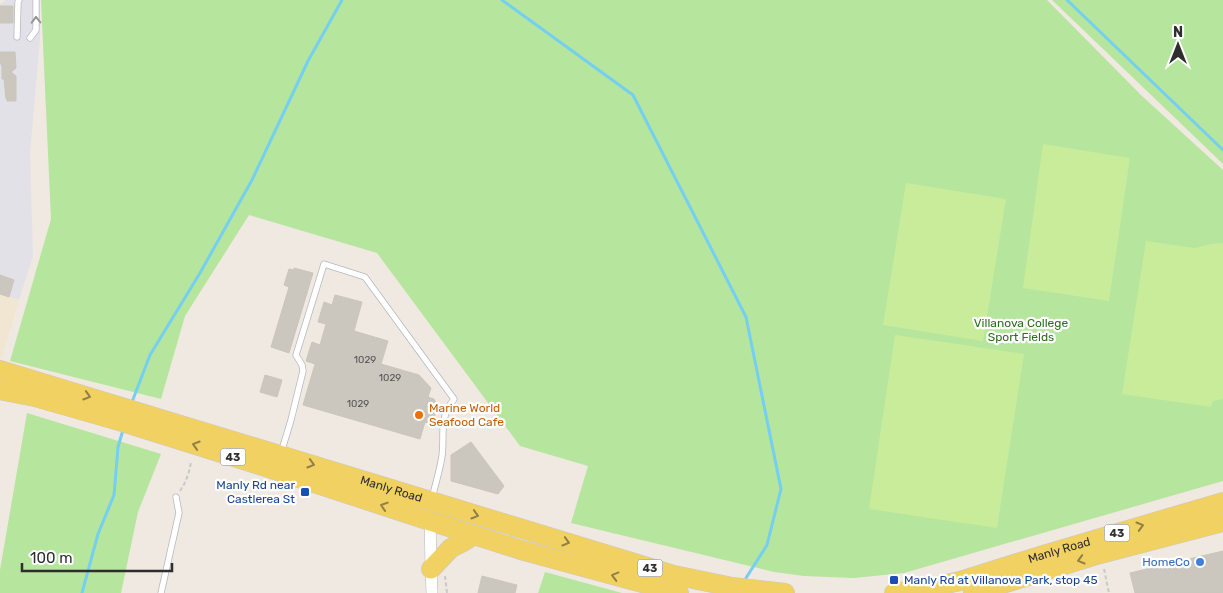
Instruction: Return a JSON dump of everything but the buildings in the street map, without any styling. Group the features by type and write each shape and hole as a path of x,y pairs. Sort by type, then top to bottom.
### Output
{"main road":[{"name":"Manly Road","path":"0,370 674,574 732,587 785,593"},
{"name":"Manly Road","path":"0,390 35,397 128,424 474,535 679,593"},
{"name":"Manly Road","path":"894,593 960,581 1223,502"},
{"name":"Manly Road","path":"972,593 1100,554 1223,522"},
{"path":"430,568 451,548 474,535"}],"street":[{"path":"432,501 430,521 432,593"}],"lane":[{"path":"17,37 19,0"},
{"path":"30,38 36,30 36,0"},
{"path":"280,455 304,371 296,356 324,264 365,277 454,399 448,406 443,420 442,456 432,501"},
{"path":"161,593 179,513 176,497"}],"path":[{"path":"176,497 184,485 191,461"},
{"path":"1104,569 1109,593"}],"shaded area":[{"path":"6,0 40,0 40,39 30,153 33,256 19,300 0,294 0,4"},
{"path":"0,294 19,300 1,359 0,359"}],"green space":[{"name":"Villanova College Sport Fields","path":"41,0 1047,0 1142,96 1223,170 1223,481 904,573 854,578 804,576 774,572 571,523 588,466 520,446 377,253 249,215 185,316 161,399 10,361 51,219"},
{"path":"1052,0 1223,0 1223,164"},
{"path":"1043,144 1130,158 1109,301 1023,288"},
{"path":"906,183 1006,199 983,341 883,325"},
{"path":"1146,241 1195,248 1223,243 1223,399 1213,401 1211,407 1122,394"},
{"path":"895,335 1024,354 997,528 869,509"},
{"path":"27,413 161,454 138,512 121,593 0,593 0,570"},
{"path":"545,572 622,593 538,593"}],"waterway":[{"path":"132,402 150,355 200,273 252,180 308,61 342,0"},
{"path":"502,0 633,95 746,317 781,489 767,545 746,578"},
{"path":"1067,0 1223,150"},
{"path":"82,593 98,534 114,495 118,447 123,430"}],"place":[{"name":"Marine World Seafood Cafe","path":"419,415"},
{"name":"Manly Rd near Castlerea St","path":"305,492"},
{"name":"HomeCo","path":"1200,562"},
{"name":"Manly Rd at Villanova Park, stop 45","path":"894,580"}]}
